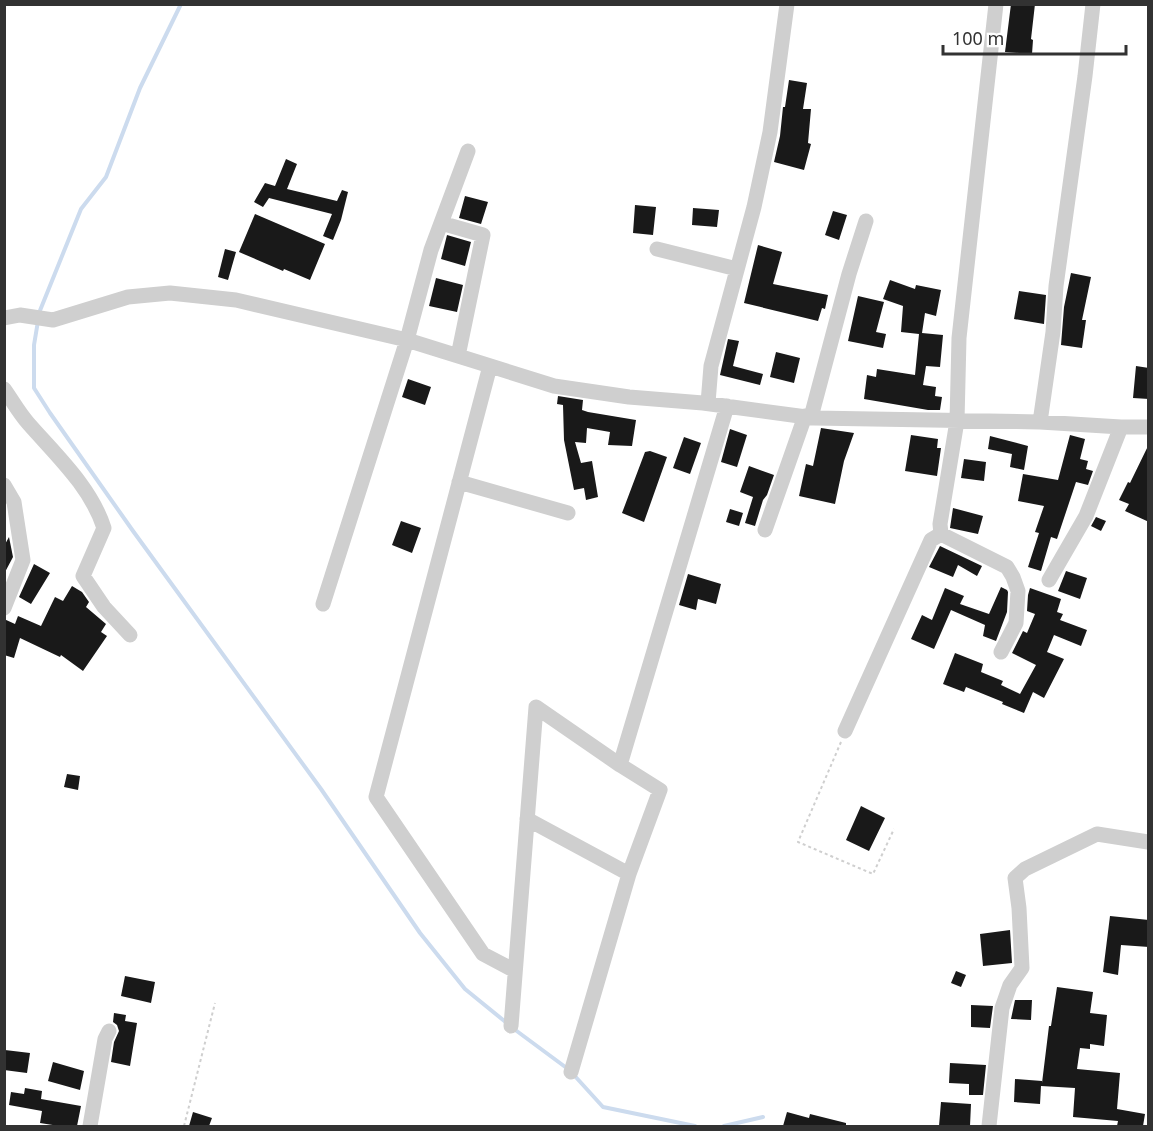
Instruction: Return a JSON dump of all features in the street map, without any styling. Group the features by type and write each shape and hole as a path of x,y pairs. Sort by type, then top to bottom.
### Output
{"street":[{"path":"708,404 711,366 754,207 770,132 787,4"},
{"path":"941,534 940,524 957,420 960,326 996,4"},
{"path":"1040,422 1092,4"},
{"path":"322,604 407,340 431,250 468,151"},
{"path":"765,530 808,417 866,221"},
{"path":"441,223 483,235 458,356"},
{"path":"657,249 738,269"},
{"path":"4,318 20,315 53,320 128,297 170,293 236,300 407,340 554,386 629,397 727,406 808,417 1040,422 1149,427"},
{"path":"490,366 376,797 483,954 515,971"},
{"path":"4,389 26,421 54,450 79,482 100,516 104,528 83,576 104,607 130,635"},
{"path":"620,765 727,406"},
{"path":"1049,580 1086,516 1120,427"},
{"path":"459,482 568,513"},
{"path":"4,485 14,502 23,560 4,609"},
{"path":"941,534 1006,567 1013,577 1018,591 1016,623 1001,652"},
{"path":"845,731 931,540 941,534"},
{"path":"511,1026 536,707 660,790 629,874 571,1072"},
{"path":"527,819 629,874"},
{"path":"989,1126 1002,1008 1010,985 1022,968 1020,908 1015,878 1025,869 1097,834 1149,842"},
{"path":"90,1126 105,1039 109,1031"}],"path":[{"path":"845,731 798,842 873,874 894,829"},
{"path":"184,1126 215,1003"}],"building":[{"path":"1011,4 1035,4 1031,39 1033,40 1032,54 1005,52"},
{"path":"789,80 807,83 803,109 811,109 808,143 811,144 804,170 774,162"},
{"path":"286,159 297,164 287,189 337,201 342,190 348,192 333,240 323,236 332,214 269,198 263,207 254,202 265,183 275,186"},
{"path":"465,196 488,202 481,224 459,218"},
{"path":"635,205 656,207 653,235 633,233"},
{"path":"693,208 719,210 717,227 692,225"},
{"path":"833,211 847,215 839,240 825,235"},
{"path":"255,214 325,244 310,280 239,252"},
{"path":"447,235 471,242 465,266 441,259"},
{"path":"758,245 782,252 773,284 828,295 825,309 822,308 818,321 744,303"},
{"path":"225,249 236,252 228,280 218,277"},
{"path":"1071,273 1091,277 1082,320 1086,320 1082,348 1061,345 1064,307"},
{"path":"436,278 463,285 457,312 429,306"},
{"path":"890,280 915,289 916,285 941,290 936,316 925,313 922,333 943,335 940,367 926,366 923,385 936,387 935,396 942,397 940,410 864,399 867,375 876,377 877,369 915,375 919,334 901,332 903,306 883,299"},
{"path":"1019,291 1046,295 1044,324 1014,319"},
{"path":"858,296 884,302 876,332 886,334 883,348 848,341"},
{"path":"728,339 739,341 733,366 763,374 760,385 720,375"},
{"path":"776,352 800,358 794,383 770,377"},
{"path":"1136,366 1149,368 1149,399 1133,398"},
{"path":"408,379 431,387 425,405 402,397"},
{"path":"558,396 583,400 582,410 588,412 636,420 632,446 608,445 610,432 587,428 586,443 575,442 581,463 592,461 598,497 586,500 584,488 574,490 564,440 563,405 557,404"},
{"path":"821,428 854,433 844,461 835,504 799,496 806,464 813,466"},
{"path":"730,429 747,435 737,467 721,462"},
{"path":"911,435 938,439 937,448 941,448 937,476 905,471"},
{"path":"1070,435 1085,439 1080,459 1088,461 1086,469 1093,471 1088,485 1076,482 1057,539 1051,537 1041,571 1028,567 1039,533 1035,532 1044,506 1018,501 1023,474 1058,480"},
{"path":"990,436 1028,446 1024,470 1010,467 1012,454 988,449"},
{"path":"684,437 701,443 690,474 673,468"},
{"path":"1149,444 1149,522 1125,511 1129,504 1119,500"},
{"path":"650,451 667,457 644,522 622,513 645,452"},
{"path":"964,459 986,462 984,481 961,478"},
{"path":"749,466 774,475 755,526 745,523 753,497 740,492"},
{"path":"953,508 983,516 978,534 950,528"},
{"path":"730,509 743,513 739,526 726,522"},
{"path":"1096,517 1106,521 1101,531 1091,526"},
{"path":"401,521 421,528 412,553 392,545"},
{"path":"9,537 13,557 4,574 4,546"},
{"path":"940,546 982,566 977,576 958,565 953,577 929,567"},
{"path":"34,564 50,573 31,604 19,597"},
{"path":"1066,571 1087,578 1080,599 1058,591"},
{"path":"688,574 721,584 716,604 698,599 696,610 679,605"},
{"path":"72,586 82,592 89,602 86,607 106,624 101,632 107,636 83,671 61,655 60,657 20,638 14,658 4,655 4,619 15,624 18,616 41,626 55,597 63,601"},
{"path":"1001,587 1008,592 1007,612 996,641 983,636 985,625 951,610 934,649 911,639 922,615 932,620 945,588 964,596 960,604 989,614"},
{"path":"1030,588 1061,599 1057,612 1063,614 1060,620 1087,630 1081,646 1054,635 1047,652 1064,659 1044,698 1033,692 1024,713 966,687 964,692 943,684 955,653 983,664 981,672 1003,681 1001,685 1020,694 1036,665 1012,653 1023,631 1027,633 1035,614 1027,611"},
{"path":"67,774 80,776 78,790 64,787"},
{"path":"861,806 885,818 869,851 846,840"},
{"path":"1110,916 1149,920 1149,947 1121,945 1118,975 1103,972"},
{"path":"1010,930 1012,963 983,966 980,934"},
{"path":"956,971 966,975 961,987 951,983"},
{"path":"125,976 155,982 151,1003 121,996"},
{"path":"1057,987 1093,992 1090,1013 1107,1015 1104,1046 1090,1044 1090,1049 1080,1048 1077,1069 1120,1073 1117,1109 1145,1114 1143,1126 1117,1126 1118,1121 1073,1117 1075,1088 1041,1086 1040,1104 1014,1102 1015,1079 1042,1081 1042,1083 1049,1026 1051,1026"},
{"path":"1015,1000 1032,1000 1031,1020 1011,1019"},
{"path":"971,1005 993,1006 990,1028 971,1027"},
{"path":"114,1013 126,1015 125,1021 137,1023 130,1066 111,1062 114,1042 119,1031 113,1022"},
{"path":"5,1050 30,1053 27,1073 4,1070"},
{"path":"53,1062 84,1071 80,1090 48,1081"},
{"path":"950,1063 986,1065 983,1095 969,1095 969,1084 949,1083"},
{"path":"25,1088 42,1091 41,1099 81,1106 77,1126 40,1123 42,1111 9,1105 11,1092 24,1094"},
{"path":"941,1102 971,1104 970,1126 939,1126"},
{"path":"193,1112 212,1118 209,1126 189,1126"},
{"path":"787,1112 809,1118 810,1114 846,1123 846,1126 783,1126"}],"waterway":[{"path":"39,313 81,209 106,177 140,88 181,4"},
{"path":"38,321 34,345 34,388 50,413 321,789 420,933 465,989 508,1024"},
{"path":"514,1029 568,1069"},
{"path":"573,1074 603,1107 695,1126"},
{"path":"724,1126 763,1117"}]}
